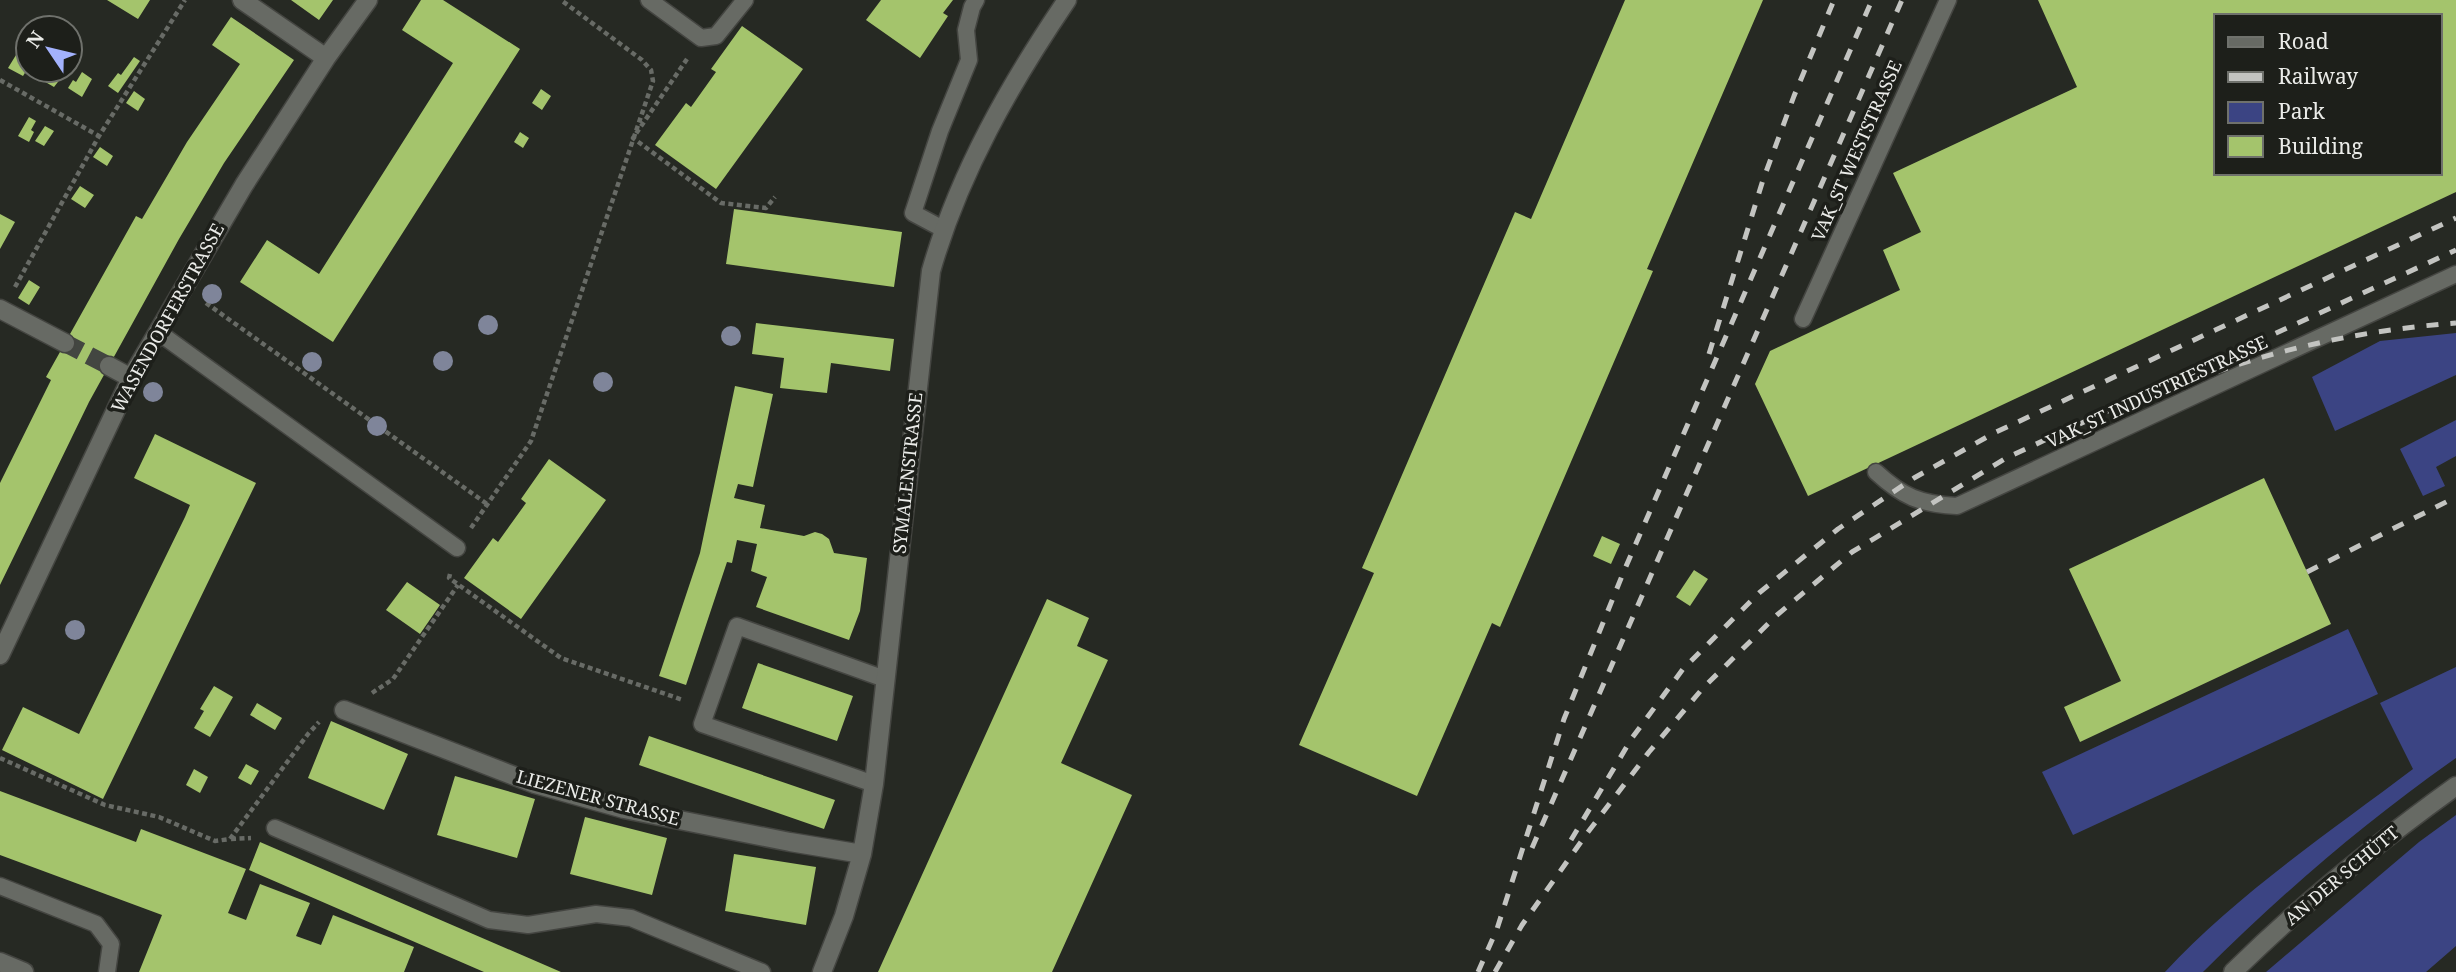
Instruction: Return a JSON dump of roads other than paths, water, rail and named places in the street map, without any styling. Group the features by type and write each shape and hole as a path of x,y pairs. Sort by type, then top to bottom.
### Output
{"street":[{"path":"242,0 326,58"},
{"name":"WASENDORFERSTRASSE","path":"0,655 131,379 244,185 326,58 368,0"},
{"name":"SYMALENSTRASSE","path":"822,972 844,916 862,854 874,784 931,271 943,229 964,177 999,108 1067,0"},
{"path":"1,309 65,343"},
{"path":"109,366 131,379"},
{"name":"LIEZENER STRASSE","path":"344,710 535,785 624,809 862,854"},
{"name":"AN DER SCHÜTT","path":"2233,972 2270,936 2384,840 2456,786"},
{"path":"0,962 23,972"}],"lane":[{"path":"649,0 701,38 716,36 745,0"},
{"path":"943,229 913,212 940,131 969,60 966,30 976,0"},
{"name":"VAK_ST WESTSTRASSE","path":"1802,319 1948,0"},
{"name":"VAK_ST INDUSTRIESTRASSE","path":"1876,472 1896,490 1929,505 1956,506 2456,274"},
{"path":"158,332 457,548"},
{"path":"874,784 702,724 737,626 885,679"},
{"path":"275,828 489,919 528,925 596,914 631,918 762,972"},
{"path":"0,886 96,924 111,944 107,972"}],"tunnel":[{"path":"65,343 109,366"}],"railway":[{"path":"1709,354 1763,180 1834,0"},
{"path":"1478,972 1497,929 1564,719 1624,571 1872,0"},
{"path":"1532,848 1902,0"},
{"path":"1571,840 1632,738 1683,669 1759,593 1838,529 1914,478 1994,433 2456,218"},
{"path":"1495,972 1522,925 1588,832 1649,752 1703,688 1777,615 1852,552 2006,458 2456,250"},
{"path":"2216,372 2334,340 2395,329 2456,323"},
{"path":"2307,572 2456,497"}]}
